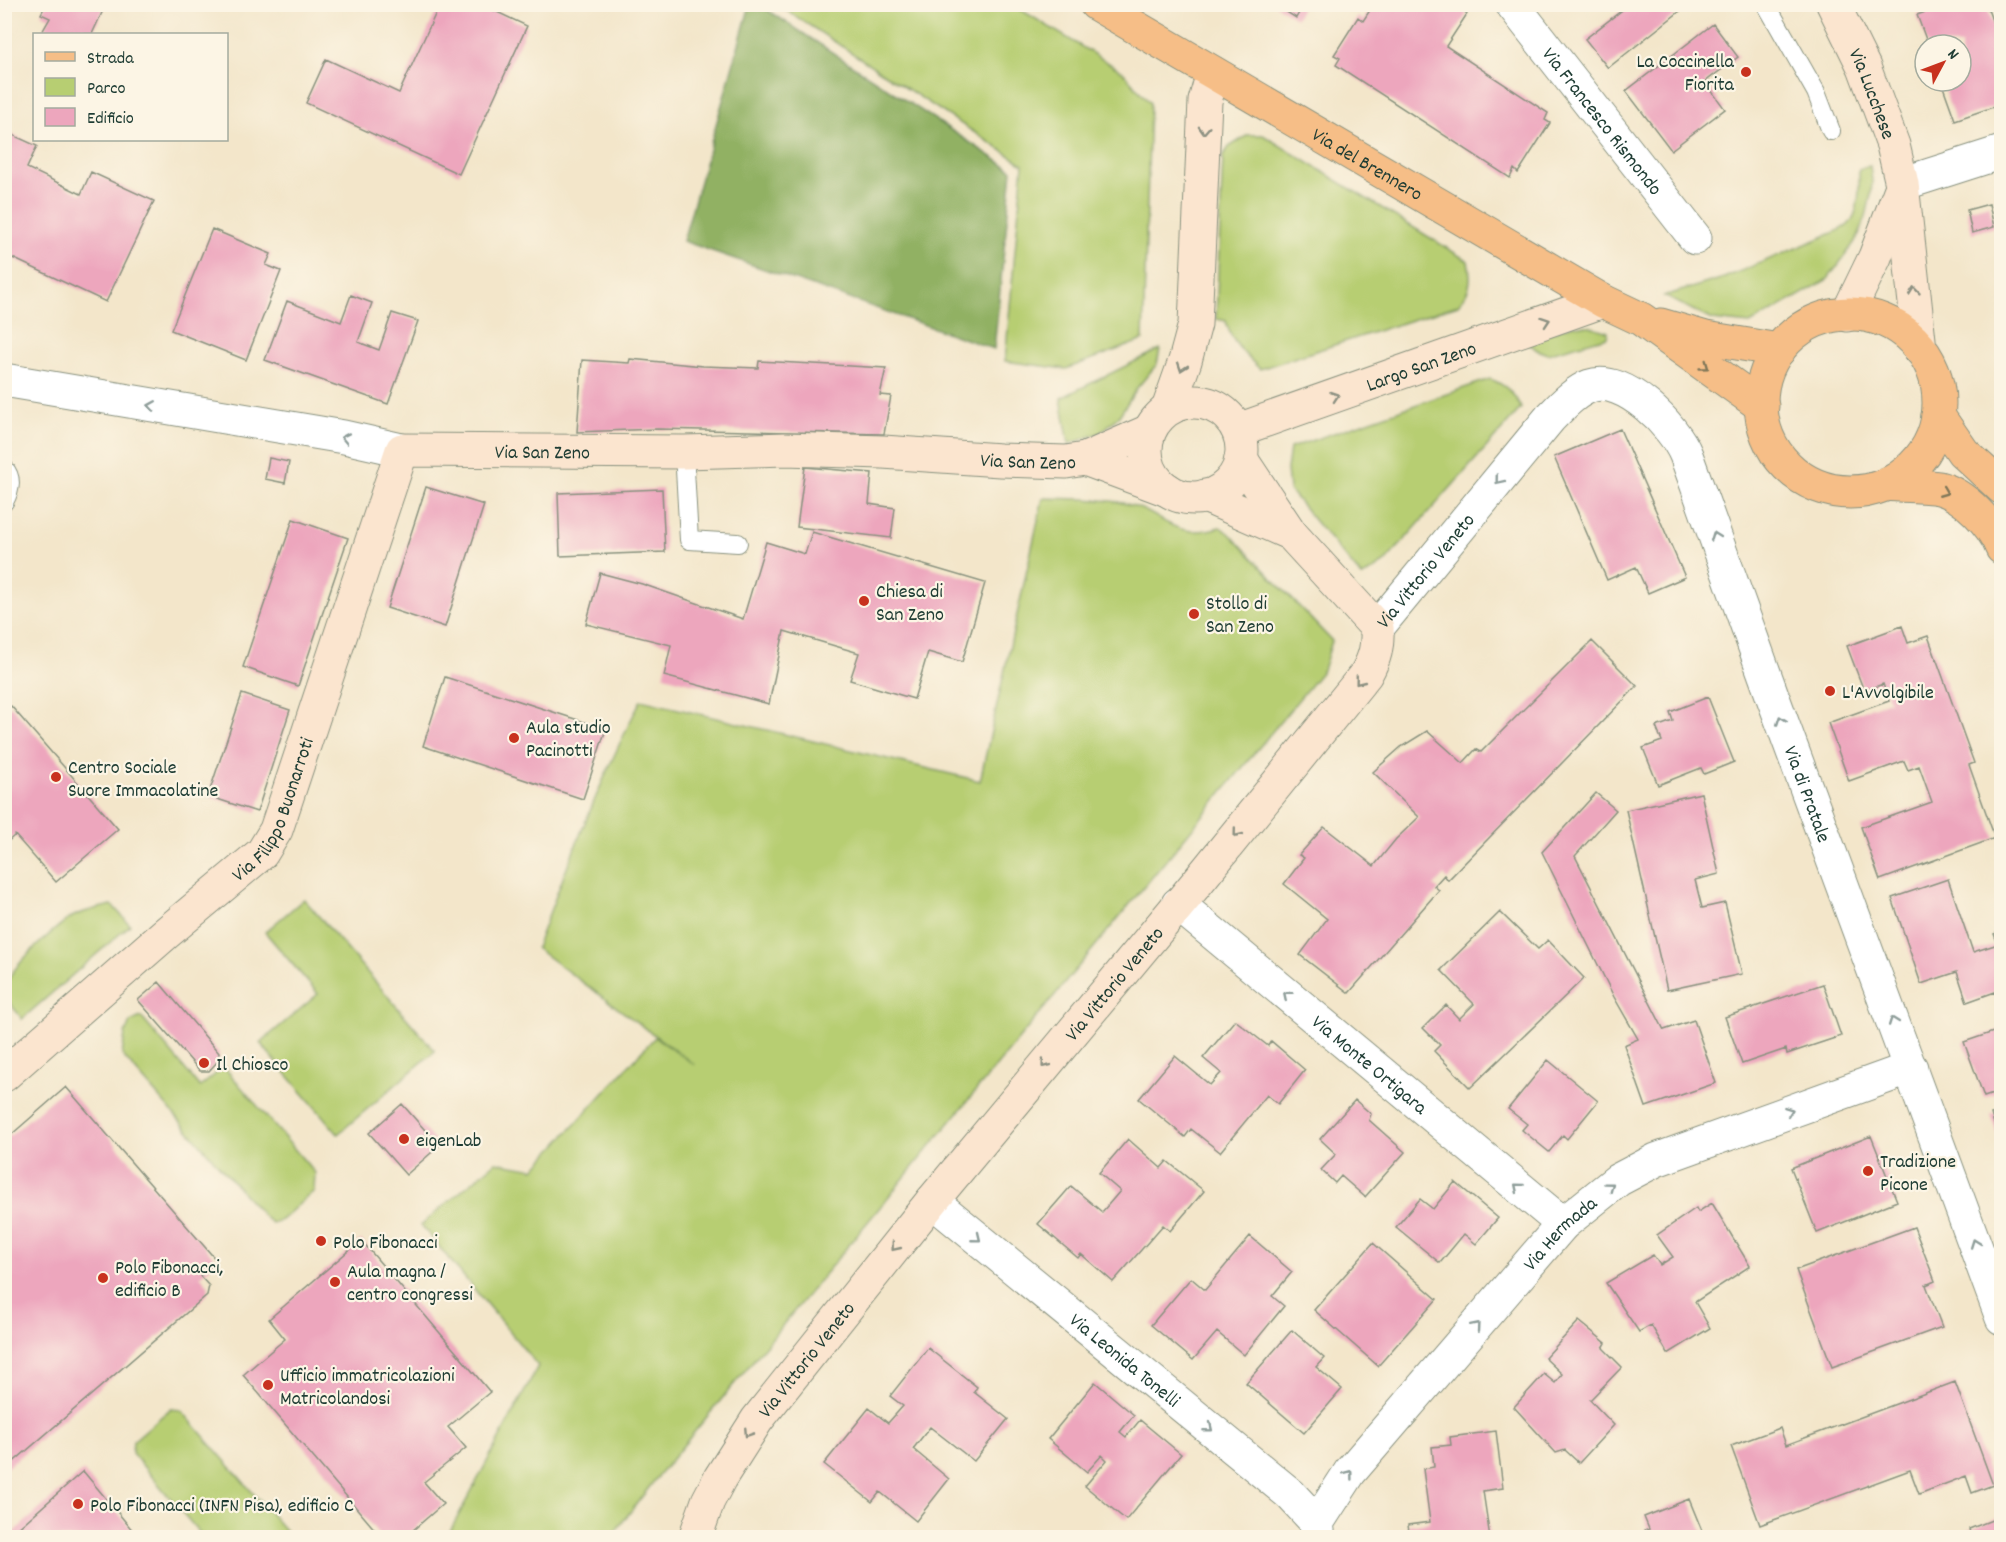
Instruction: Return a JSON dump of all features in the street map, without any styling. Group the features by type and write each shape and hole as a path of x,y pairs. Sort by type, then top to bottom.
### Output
{"main road":[{"name":"Via del Brennero","path":"1096,4 1603,301 1641,320 1762,406"},
{"path":"1833,316 1868,316 1888,323 1906,334 1920,349 1936,381 1939,395 1938,416 1931,440 1918,460 1901,476 1887,484 1866,490 1843,492 1814,484 1783,462 1765,429 1762,406 1766,376 1779,350 1789,339 1806,326 1833,316"},
{"name":"Via del Brennero","path":"1641,320 1706,338 1779,350"},
{"path":"1938,416 1963,452 2001,488"},
{"path":"1887,484 1926,486 1948,492 1968,505 1986,522 2001,548"}],"street":[{"name":"Via Francesco Rismondo","path":"1512,4 1695,238"},
{"name":"Via Lucchese","path":"1833,4 1864,68 1893,145 1902,184 1920,349"},
{"path":"1213,73 1205,101 1195,324 1185,361 1146,450 1150,470 1168,490 1179,496 1205,496 1216,492 1232,480 1239,445"},
{"path":"1847,315 1875,257 1902,184 2001,152"},
{"name":"Largo San Zeno","path":"1239,445 1603,301"},
{"name":"Via San Zeno","path":"4,380 344,437 402,450 684,452 785,449 1066,462 1085,459 1159,420"},
{"name":"Via di Pratale","path":"1536,435 1550,418 1575,396 1590,386 1600,385 1611,386 1635,397 1669,427 1681,441 2001,1318"},
{"path":"1159,420 1187,403 1208,403 1220,409 1230,418 1239,445 1291,534 1377,628"},
{"name":"Via Vittorio Veneto","path":"694,1538 708,1501 757,1420 932,1201 1366,674 1374,659 1378,644 1377,628 1536,435"},
{"name":"Via Filippo Buonarroti","path":"4,1075 159,939 262,853 270,842 298,765 402,450"},
{"name":"Via San Zeno","path":"1085,459 1168,490"},
{"path":"1205,496 1291,534"},
{"name":"Via Monte Ortigara","path":"1178,904 1563,1224"},
{"name":"Via Hermada","path":"1318,1530 1350,1472 1563,1224 1618,1180 1656,1160 1911,1068"},
{"name":"Via Leonida Tonelli","path":"932,1201 1290,1494 1318,1530"}],"lane":[{"path":"1766,4 1816,92 1831,131"},
{"path":"684,452 689,540 738,543"},
{"path":"4,468 9,473 10,489 4,502"}],"green space":[{"path":"750,5 760,5 1012,170 994,349 683,241"},
{"path":"778,5 1013,5 1122,71 1150,103 1143,340 1066,369 1005,361 1023,164"},
{"path":"1248,135 1263,135 1468,261 1469,284 1462,300 1458,305 1260,369 1235,341 1226,321 1216,319 1223,156 1229,147"},
{"path":"1870,166 1871,194 1866,217 1857,239 1828,279 1750,324 1713,320 1664,296 1724,278 1845,227 1852,220 1857,206 1859,169"},
{"path":"1573,325 1590,326 1608,332 1607,337 1547,354 1537,350 1525,340"},
{"path":"1160,349 1157,364 1137,388 1119,416 1100,433 1069,444 1061,398"},
{"path":"1490,379 1509,390 1521,408 1384,563 1362,577 1289,490 1287,469 1290,448"},
{"path":"1043,498 1093,499 1123,503 1190,531 1204,531 1220,527 1229,533 1332,641 1323,670 654,1481 611,1537 447,1537 538,1366 421,1225 496,1162 534,1169 655,1037 695,1065 536,948 598,791 641,700 980,781"},
{"path":"304,899 435,1051 338,1134 260,1043 318,994 265,932"},
{"path":"112,905 130,925 22,1019 4,992 6,984 21,962 64,922 81,913"},
{"path":"141,1017 200,1087 224,1067 315,1173 314,1191 281,1220 272,1223 265,1218 122,1055 125,1034 130,1022"},
{"path":"170,1409 181,1410 291,1537 203,1537 132,1453 133,1441"}],"building":[{"path":"46,4 106,4 92,33 42,33 50,18 41,14"},
{"path":"440,4 480,4 527,26 459,174 306,103 326,59 399,93"},
{"path":"1274,4 1304,4 1296,18"},
{"path":"1374,4 1457,4 1467,14 1446,46 1548,113 1545,120 1550,123 1518,173 1514,169 1510,178 1336,65 1340,58 1334,55 1358,17 1363,21"},
{"path":"1624,4 1689,4 1608,68 1585,39 1626,7"},
{"path":"1947,4 1986,4 2002,48 2002,104 1955,120 1945,93 1973,93 1973,33 1924,33 1917,15"},
{"path":"1713,24 1738,57 1705,82 1725,109 1671,150 1626,91"},
{"path":"4,131 37,146 27,168 81,194 91,172 154,201 106,302 4,254"},
{"path":"1989,204 1994,227 1972,233 1967,210"},
{"path":"212,229 271,254 266,265 281,271 246,360 171,330"},
{"path":"351,295 372,303 358,342 379,350 392,313 418,321 388,404 265,360 287,301 341,322"},
{"path":"630,359 703,366 758,368 759,361 886,368 880,395 891,396 884,434 657,429 577,432 582,360 629,363"},
{"path":"1620,429 1685,577 1648,593 1636,567 1607,580 1554,457"},
{"path":"269,458 289,462 285,483 265,479"},
{"path":"805,467 872,473 869,504 895,508 891,538 797,527"},
{"path":"426,487 484,505 445,627 387,608"},
{"path":"662,489 665,552 560,556 558,493"},
{"path":"293,519 348,538 298,686 243,667"},
{"name":"Chiesa di San Zeno","path":"812,532 985,583 962,662 928,652 914,699 850,680 859,653 784,631 769,704 664,676 671,645 586,624 600,573 642,584 743,619 766,542 805,554"},
{"path":"1902,626 1908,643 1928,636 1974,763 1969,765 1995,838 1880,880 1861,827 1932,802 1919,766 1908,770 1904,761 1849,781 1828,723 1889,701 1883,684 1864,691 1847,646"},
{"path":"1592,641 1637,686 1448,880 1444,875 1434,886 1439,890 1349,993 1300,955 1327,919 1284,884 1304,858 1299,855 1324,827 1374,866 1396,839 1419,817 1373,772 1401,747 1427,731 1463,763 1476,749 1481,752"},
{"name":"Aula studio Pacinotti","path":"445,677 606,729 583,799 423,746"},
{"path":"242,694 290,710 257,812 208,796"},
{"path":"1708,697 1734,762 1704,774 1701,768 1658,785 1643,748 1662,741 1656,727 1673,721 1670,712"},
{"path":"11,706 118,829 56,882 15,835 4,845 4,711"},
{"path":"1596,793 1616,810 1575,856 1664,1030 1694,1020 1716,1083 1646,1107 1624,1045 1638,1039 1614,997 1542,852"},
{"path":"1701,793 1719,874 1695,880 1702,908 1725,903 1742,974 1667,990 1626,810"},
{"path":"1948,879 1973,952 1998,944 1994,934 2002,931 2002,1002 1998,1003 1995,992 1967,1002 1957,972 1921,984 1892,898"},
{"path":"1500,912 1538,949 1548,940 1584,978 1470,1088 1434,1051 1440,1045 1423,1028 1446,1005 1459,1019 1474,1004 1441,970"},
{"path":"159,982 219,1053 218,1061 209,1071 200,1071 138,1000"},
{"path":"1823,984 1841,1036 1787,1054 1786,1049 1742,1064 1725,1017"},
{"path":"1235,1020 1268,1046 1271,1041 1305,1070 1278,1104 1267,1095 1220,1152 1191,1129 1185,1137 1139,1099 1175,1056 1210,1085 1221,1073 1203,1058"},
{"path":"2002,1029 2002,1091 1984,1097 1964,1042"},
{"path":"1548,1060 1598,1101 1567,1139 1563,1135 1549,1152 1522,1130 1527,1124 1508,1109"},
{"name":"Polo Fibonacci, edificio B","path":"66,1087 217,1261 200,1276 209,1286 207,1295 4,1470 4,1141"},
{"path":"1355,1100 1371,1114 1369,1120 1405,1152 1365,1197 1341,1176 1335,1183 1321,1170 1336,1154 1320,1139"},
{"name":"eigenLab","path":"402,1104 439,1146 406,1175 369,1133"},
{"path":"2002,1111 2002,1146 2001,1146 1991,1114"},
{"path":"1871,1136 1897,1201 1817,1233 1791,1168"},
{"path":"1128,1139 1161,1168 1167,1161 1204,1191 1170,1231 1163,1225 1113,1282 1081,1254 1078,1258 1038,1224 1071,1186 1102,1212 1120,1191 1099,1173"},
{"path":"1455,1182 1498,1218 1476,1244 1464,1234 1440,1263 1396,1227 1420,1199 1433,1209"},
{"path":"1712,1203 1750,1266 1695,1302 1710,1328 1668,1354 1651,1325 1639,1332 1606,1283 1653,1255 1660,1265 1673,1257 1657,1235 1696,1208 1698,1212"},
{"path":"1914,1227 1935,1281 1926,1285 1942,1327 1832,1367 1796,1270"},
{"path":"1250,1236 1292,1272 1272,1296 1284,1306 1244,1355 1217,1332 1193,1360 1151,1325 1191,1278 1205,1290"},
{"path":"361,1240 490,1392 448,1427 466,1448 424,1482 443,1504 404,1538 382,1538 243,1375 285,1339 269,1319"},
{"path":"1373,1243 1437,1299 1378,1366 1314,1310"},
{"path":"1579,1321 1606,1343 1603,1348 1622,1367 1590,1400 1614,1425 1579,1463 1565,1450 1556,1453 1514,1407 1544,1374 1555,1383 1562,1374 1545,1358"},
{"path":"1292,1330 1324,1358 1316,1367 1342,1389 1304,1433 1246,1383"},
{"path":"928,1348 977,1387 974,1392 1008,1419 974,1461 930,1427 913,1449 949,1479 916,1521 880,1492 872,1502 824,1464 869,1408 888,1423 903,1406 890,1396"},
{"path":"1095,1382 1134,1415 1120,1432 1126,1437 1140,1420 1181,1454 1126,1520 1085,1486 1107,1460 1102,1455 1087,1472 1048,1439"},
{"path":"1955,1382 1993,1485 1972,1493 1966,1476 1919,1494 1910,1470 1760,1525 1731,1446 1780,1428 1786,1445"},
{"path":"1496,1431 1503,1488 1483,1491 1490,1538 1410,1538 1408,1525 1430,1522 1423,1469 1434,1467 1432,1447 1451,1445 1450,1437"},
{"name":"Polo Fibonacci (INFN Pisa), edificio C","path":"83,1471 139,1538 7,1538"},
{"path":"1689,1499 1705,1538 1629,1538 1649,1529 1644,1517"},
{"path":"2002,1516 2002,1538 1971,1538 1969,1529"}],"place":[{"name":"La Coccinella Fiorita","path":"1746,72"},
{"name":"Chiesa di San Zeno","path":"864,601"},
{"name":"Stollo di San Zeno","path":"1194,614"},
{"name":"L'Avvolgibile","path":"1830,691"},
{"name":"Aula studio Pacinotti","path":"514,738"},
{"name":"Centro Sociale Suore Immacolatine","path":"56,777"},
{"name":"Il Chiosco","path":"204,1063"},
{"name":"eigenLab","path":"404,1139"},
{"name":"Tradizione Picone","path":"1868,1171"},
{"name":"Polo Fibonacci","path":"321,1241"},
{"name":"Polo Fibonacci, edificio B","path":"103,1278"},
{"name":"Aula magna / centro congressi","path":"335,1282"},
{"name":"Ufficio immatricolazioni Matricolandosi","path":"268,1385"},
{"name":"Polo Fibonacci (INFN Pisa), edificio C","path":"78,1504"}]}
